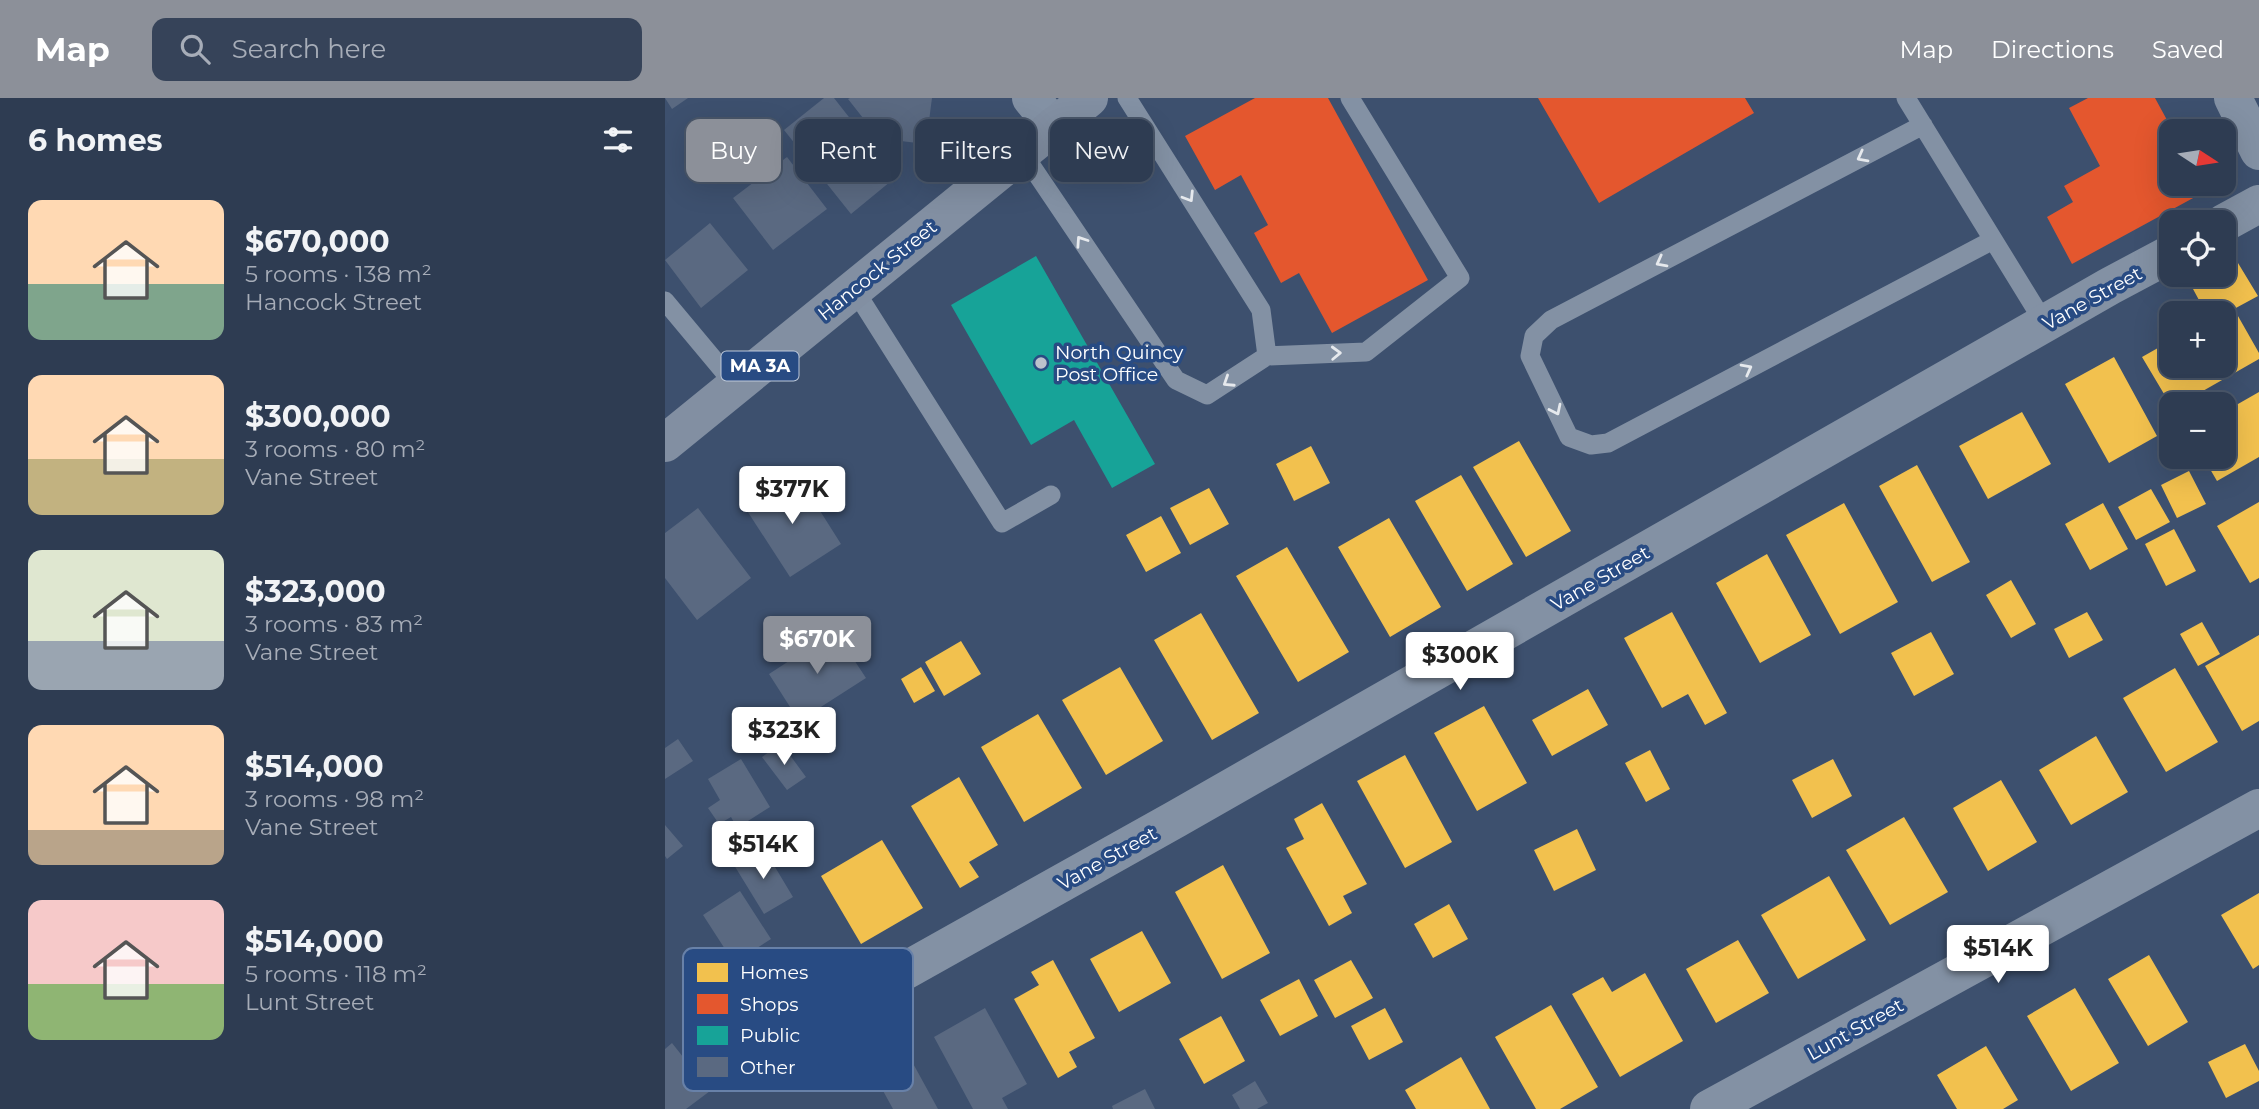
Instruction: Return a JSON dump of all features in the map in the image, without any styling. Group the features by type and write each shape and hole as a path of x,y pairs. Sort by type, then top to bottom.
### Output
{"main road":[{"name":"Hancock Street","path":"1042,112 1089,98"},
{"name":"Hancock Street","path":"665,443 985,182"}],"street":[{"path":"2233,98 2259,151"},
{"path":"2236,216 2259,204"},
{"name":"Vane Street","path":"913,966 2159,260"},
{"name":"Lunt Street","path":"1709,1109 2259,808"}],"lane":[{"path":"1127,98 1261,310 1267,356"},
{"path":"1036,173 1176,380 1207,395 1267,356 1366,352 1459,278 1350,98"},
{"path":"1906,98 2045,324"},
{"path":"1923,125 1551,320 1534,336 1530,356 1569,437 1591,445 1608,443 1993,240"},
{"path":"854,289 1002,523 1051,495"},
{"path":"665,302 736,386"}],"building: Homes":[{"path":"2238,263 2258,296 2236,308 2236,301 2200,301 2193,289 2196,287 2236,287"},
{"path":"2236,313 2259,353 2259,359 2236,372"},
{"path":"2159,347 2159,378 2226,378 2201,392 2163,392 2142,357"},
{"path":"2114,357 2157,436 2109,463 2065,384"},
{"path":"2259,392 2259,457 2217,481 2210,469 2236,469 2236,405"},
{"path":"2022,412 2051,464 1988,499 1959,446"},
{"path":"1519,441 1571,531 1526,557 1473,467"},
{"path":"1311,446 1330,483 1294,501 1276,464"},
{"path":"1917,465 1970,562 1932,582 1879,486"},
{"path":"2189,471 2206,504 2177,518 2161,485"},
{"path":"1461,475 1513,564 1467,591 1415,501"},
{"path":"1209,488 1229,524 1190,545 1170,508"},
{"path":"2151,489 2170,522 2136,540 2118,507"},
{"path":"2259,502 2259,578 2250,583 2217,526"},
{"path":"1844,503 1898,602 1840,634 1786,535"},
{"path":"2103,503 2128,549 2090,570 2065,524"},
{"path":"1161,516 1181,553 1146,572 1126,535"},
{"path":"1389,518 1441,607 1390,637 1338,547"},
{"path":"2174,529 2196,571 2166,586 2145,544"},
{"path":"1287,547 1349,652 1298,682 1236,576"},
{"path":"1767,554 1811,635 1760,663 1716,583"},
{"path":"2011,580 2036,624 2011,638 1986,595"},
{"path":"1672,612 1727,713 1705,725 1688,694 1662,708 1624,638"},
{"path":"2087,612 2103,640 2069,658 2054,629"},
{"path":"1201,613 1259,713 1212,740 1154,640"},
{"path":"2202,622 2220,654 2198,666 2180,634"},
{"path":"1931,632 1954,674 1914,696 1891,653"},
{"path":"2259,635 2259,721 2242,731 2205,666"},
{"path":"961,641 981,674 944,696 925,662"},
{"path":"921,667 935,691 914,703 901,679"},
{"path":"1120,667 1163,741 1106,775 1062,700"},
{"path":"2175,668 2218,742 2166,772 2123,698"},
{"path":"1588,689 1608,725 1552,756 1532,720"},
{"path":"1484,706 1527,783 1477,811 1434,733"},
{"path":"1038,714 1082,788 1024,822 981,747"},
{"path":"2096,736 2128,792 2071,825 2039,770"},
{"path":"1650,750 1670,789 1646,802 1625,763"},
{"path":"1405,755 1452,842 1405,868 1357,781"},
{"path":"1833,759 1852,796 1812,818 1792,780"},
{"path":"959,777 998,845 969,862 979,877 960,888 911,806"},
{"path":"2001,780 2037,842 1988,871 1953,808"},
{"path":"1322,803 1367,884 1343,896 1352,913 1329,926 1286,848 1304,839 1294,819"},
{"path":"1904,817 1948,892 1890,925 1846,850"},
{"path":"1577,829 1596,870 1554,891 1534,850"},
{"path":"882,840 923,908 861,944 821,876"},
{"path":"1223,865 1270,953 1222,979 1175,892"},
{"path":"1829,876 1866,940 1798,979 1761,915"},
{"path":"2259,893 2259,965 2253,969 2221,915"},
{"path":"1449,904 1468,939 1433,958 1414,924"},
{"path":"1142,931 1171,983 1119,1012 1090,959"},
{"path":"1738,940 1769,993 1716,1023 1686,969"},
{"path":"2149,955 2188,1022 2148,1046 2108,979"},
{"path":"1053,960 1095,1038 1069,1052 1077,1067 1058,1078 1014,999 1039,985 1031,972"},
{"path":"1351,960 1373,998 1335,1018 1314,980"},
{"path":"1645,973 1683,1041 1620,1077 1572,994 1603,977 1612,992"},
{"path":"1299,979 1318,1016 1280,1036 1260,1000"},
{"path":"2075,988 2119,1063 2071,1091 2027,1016"},
{"path":"1551,1005 1598,1087 1560,1109 1536,1109 1495,1037"},
{"path":"1385,1008 1403,1042 1369,1060 1351,1026"},
{"path":"1221,1016 1245,1061 1204,1084 1179,1039"},
{"path":"2245,1044 2259,1071 2259,1081 2226,1098 2208,1062"},
{"path":"1986,1046 2018,1100 2003,1109 1957,1109 1937,1075"},
{"path":"1461,1057 1490,1109 1416,1109 1405,1090"}],"building: Shops":[{"path":"1255,98 1328,98 1428,280 1332,333 1299,273 1281,283 1254,233 1268,225 1241,175 1215,190 1185,136"},
{"path":"1538,98 1745,98 1754,113 1599,203"},
{"path":"2088,98 2155,98 2166,119 2159,119 2159,196 2197,196 2171,210 2159,210 2159,217 2072,264 2047,217 2073,202 2064,186 2100,166 2069,108"}],"building: Public":[{"name":"North Quincy Post Office","path":"1036,256 1155,464 1112,488 1074,420 1031,445 951,305"}],"building: Other":[{"path":"665,98 688,98 672,109"},
{"path":"824,98 834,98 850,119 798,119"},
{"path":"932,98 929,119 915,119 915,143 901,141 901,119 864,119 848,99"},
{"path":"795,121 795,144 784,130"},
{"path":"787,157 795,167 795,182 806,182 827,209 773,250 733,198 754,182 781,182 781,162"},
{"path":"825,182 890,182 851,214"},
{"path":"710,223 748,270 701,308 665,260"},
{"path":"776,481 785,496 803,484 841,544 790,577 742,503"},
{"path":"698,508 751,578 697,620 665,578 665,533"},
{"path":"835,631 866,678 799,721 769,674"},
{"path":"678,739 693,761 665,779 665,748"},
{"path":"781,743 806,777 787,790 762,757"},
{"path":"741,759 770,807 737,828 731,817 719,824 708,808 720,800 708,779"},
{"path":"665,825 683,846 667,859 665,856"},
{"path":"763,847 793,897 764,914 734,865"},
{"path":"740,891 771,939 757,948 724,948 703,915"},
{"path":"985,1008 1027,1084 1002,1098 1008,1109 973,1109 934,1037"},
{"path":"672,1043 683,1057 683,1091 710,1091 686,1109 665,1109 665,1049"},
{"path":"913,1063 938,1109 893,1109 883,1091 913,1091"},
{"path":"1255,1081 1268,1103 1257,1109 1240,1109 1232,1095"},
{"path":"1145,1089 1155,1109 1113,1109 1112,1106"}],"place":[{"name":"North Quincy Post Office","path":"1041,363"}]}
